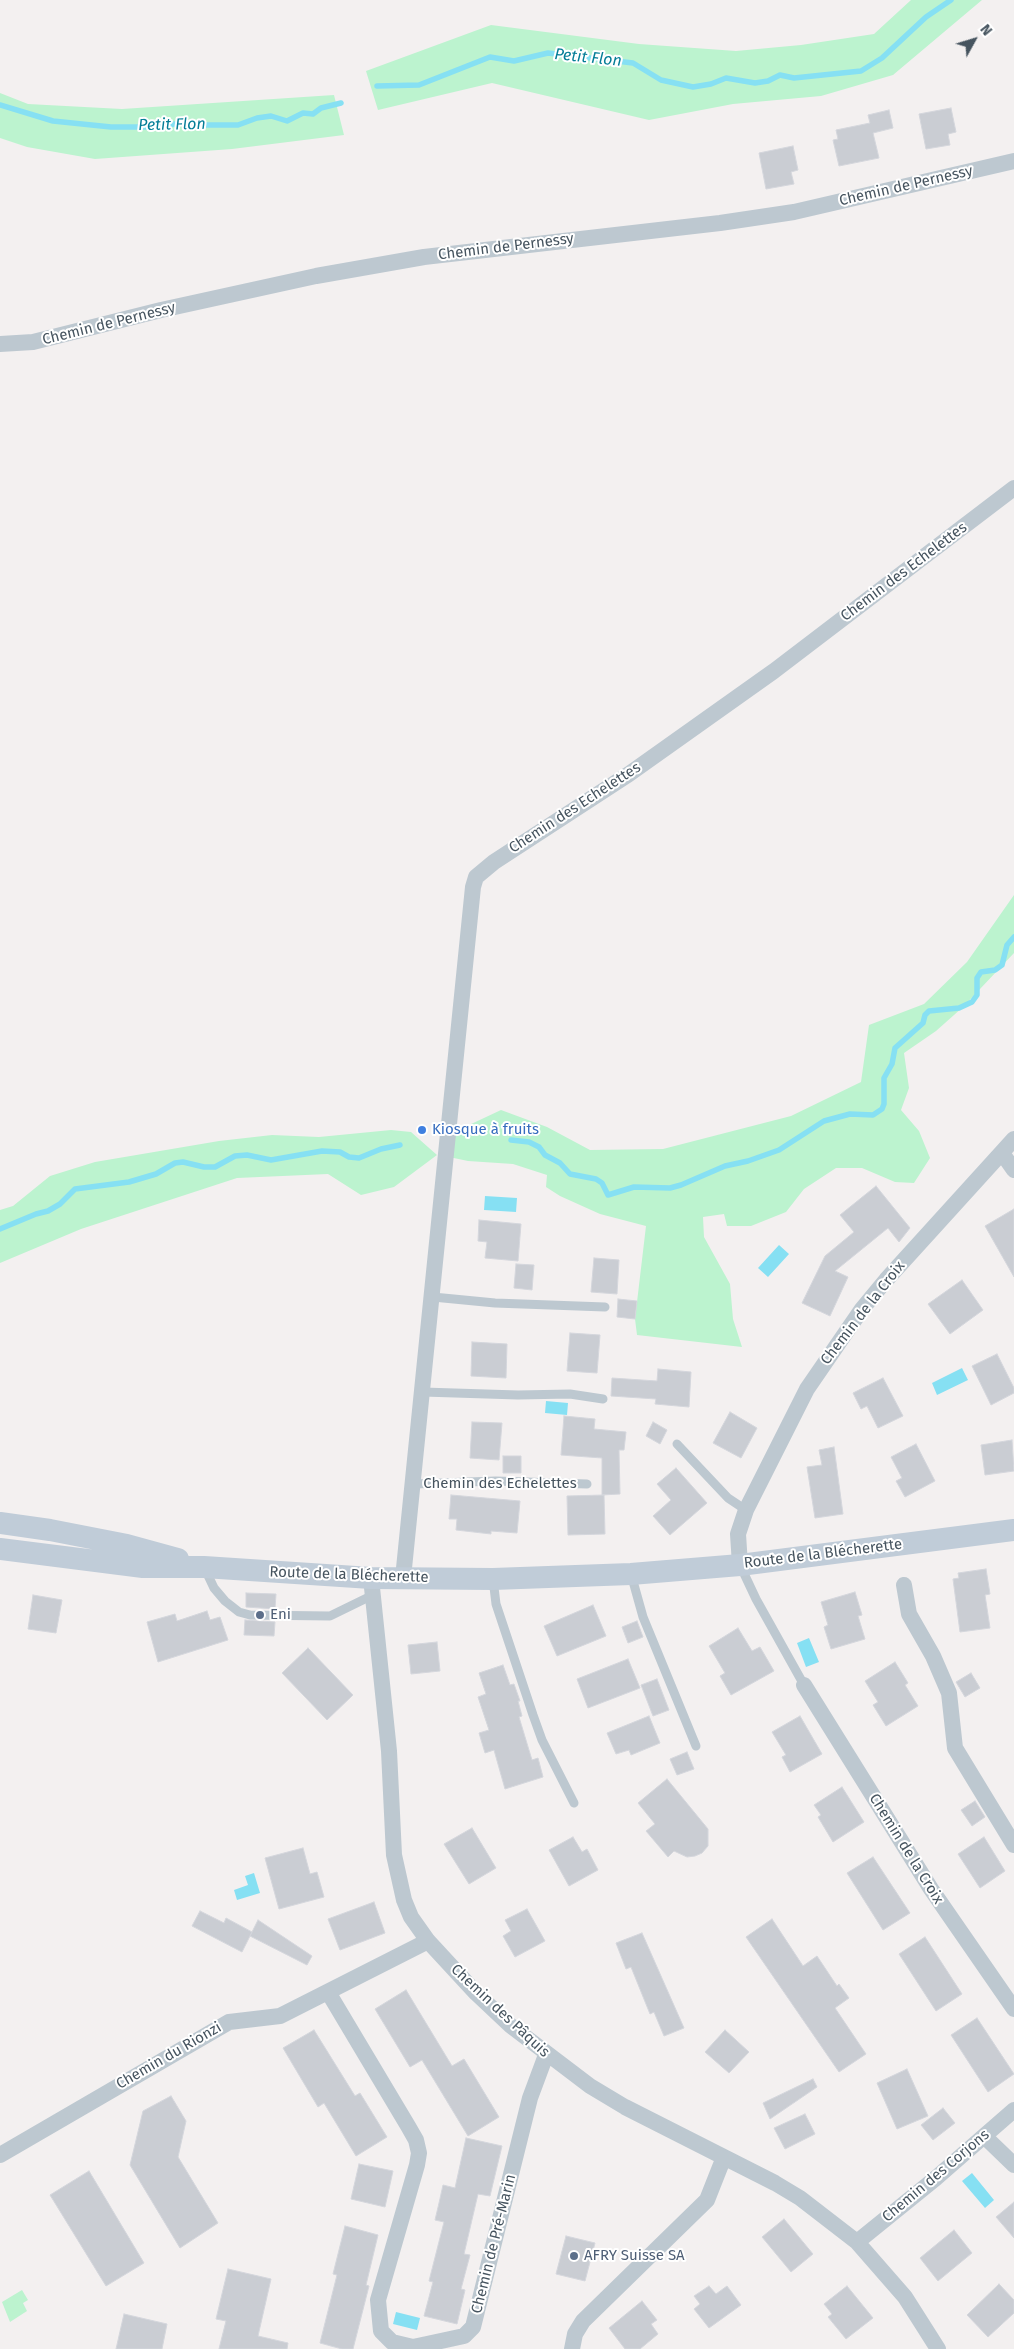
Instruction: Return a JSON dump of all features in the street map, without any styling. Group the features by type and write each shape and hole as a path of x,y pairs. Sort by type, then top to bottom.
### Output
{"main road":[{"name":"Route de la Blécherette","path":"0,1523 50,1530 127,1545 204,1566"},
{"name":"Route de la Blécherette","path":"0,1549 143,1567 204,1566 372,1586 403,1578 493,1579 631,1574 740,1564 1014,1530"}],"street":[{"name":"Chemin de Pernessy","path":"0,344 33,342 161,310 316,276 424,257 720,223 794,212 1014,161"},
{"name":"Chemin des Echelettes","path":"403,1578 473,887 476,877 494,862 629,774 774,671 1014,488"},
{"name":"Chemin de la Croix","path":"740,1564 738,1534 746,1510 792,1416 831,1353 886,1280 1014,1139"},
{"path":"1002,1153 1014,1170"},
{"path":"904,1585 910,1614 933,1656 949,1693 952,1731 956,1748 1014,1845"},
{"name":"Chemin des Pâquis","path":"372,1586 388,1751 394,1855 404,1900 411,1917 428,1941 476,1992 546,2055 590,2086 625,2107 754,2171 800,2198 858,2242 905,2297 938,2349"},
{"name":"Chemin de la Croix","path":"804,1685 931,1889 1014,2009"},
{"name":"Chemin du Rionzi","path":"0,2155 229,2022 280,2016 428,1941"},
{"name":"Chemin de Pré-Marin","path":"328,1992 416,2140 419,2153 417,2166 378,2300 381,2331 392,2342 413,2347 464,2336 473,2327 530,2098 546,2055"},
{"name":"Chemin des Corjons","path":"858,2242 1014,2110"},
{"path":"984,2136 1014,2165"},
{"path":"572,2349 575,2334 583,2321 707,2200 724,2157"}],"lane":[{"path":"432,1297 511,1304 605,1307"},
{"path":"423,1392 518,1395 570,1394 603,1399"},
{"path":"677,1444 722,1493 746,1510"},
{"name":"Chemin des Echelettes","path":"414,1484 496,1481 587,1484"},
{"path":"740,1564 756,1599 804,1685"},
{"path":"204,1566 214,1588 225,1601 238,1612 250,1615 330,1616 372,1586"},
{"path":"631,1574 642,1617 696,1746"},
{"path":"493,1579 496,1604 542,1740 574,1803"}],"green space":[{"path":"911,0 982,0 893,75 821,96 733,104 649,120 492,83 378,110 366,71 491,25 639,44 736,51 801,45 874,34"},
{"path":"0,93 28,104 122,109 334,95 344,135 232,149 95,159 27,147 0,138"},
{"path":"1014,895 1014,953 963,1007 936,1031 904,1053 909,1088 901,1110 919,1131 930,1158 914,1183 895,1182 862,1168 836,1168 804,1189 786,1212 751,1226 727,1226 724,1214 703,1217 704,1237 730,1284 733,1319 742,1347 637,1335 635,1319 646,1226 600,1214 560,1196 546,1187 547,1175 513,1164 468,1161 449,1157 452,1133 501,1110 547,1127 590,1150 663,1149 791,1116 861,1082 869,1025 924,1004 967,962"},
{"path":"391,1130 411,1132 437,1155 394,1187 361,1195 328,1174 237,1178 81,1229 0,1263 0,1210 13,1206 50,1176 95,1162 219,1141 272,1135 319,1137"},
{"path":"22,2290 28,2300 23,2303 27,2311 10,2322 2,2302"}],"water":[{"path":"485,1196 517,1198 516,1212 484,1210"},
{"path":"779,1245 789,1254 768,1277 758,1268"},
{"path":"962,1368 968,1380 937,1395 932,1383"},
{"path":"546,1401 568,1403 567,1415 545,1413"},
{"path":"809,1638 819,1662 806,1667 797,1643"},
{"path":"254,1873 260,1893 237,1900 234,1890 248,1885 245,1876"},
{"path":"972,2173 994,2200 985,2208 962,2181"},
{"path":"396,2312 420,2318 417,2330 393,2324"}],"building":[{"path":"951,108 956,132 948,134 950,145 926,149 919,114"},
{"path":"889,110 893,128 873,133 879,158 839,166 833,140 838,139 836,130 870,123 868,115"},
{"path":"793,146 798,170 791,172 794,184 766,189 759,153"},
{"path":"876,1186 910,1228 899,1242 888,1228 835,1271 848,1277 830,1316 802,1303 825,1256 854,1232 840,1215"},
{"path":"1014,1209 1014,1277 985,1226"},
{"path":"479,1220 521,1224 518,1261 485,1258 487,1242 478,1241"},
{"path":"594,1258 619,1260 617,1294 591,1292"},
{"path":"516,1264 534,1265 532,1290 514,1288"},
{"path":"962,1280 983,1310 950,1334 928,1304"},
{"path":"618,1299 637,1301 635,1319 617,1317"},
{"path":"570,1333 600,1335 597,1373 567,1371"},
{"path":"472,1342 507,1344 506,1378 471,1376"},
{"path":"997,1354 1014,1388 1014,1393 991,1405 972,1366"},
{"path":"658,1369 691,1372 689,1407 655,1404 656,1399 611,1396 612,1378 657,1381"},
{"path":"883,1378 903,1416 878,1428 867,1406 861,1409 853,1393"},
{"path":"730,1412 757,1428 741,1458 713,1443"},
{"path":"564,1416 595,1419 594,1429 626,1432 624,1450 619,1450 620,1494 602,1495 602,1458 561,1455"},
{"path":"472,1422 502,1423 499,1460 470,1458"},
{"path":"653,1422 667,1430 660,1444 646,1436"},
{"path":"1012,1440 1014,1471 985,1475 981,1445"},
{"path":"916,1444 935,1481 905,1497 896,1481 902,1478 891,1457"},
{"path":"834,1447 843,1514 815,1518 807,1467 822,1465 819,1450"},
{"path":"503,1456 521,1456 521,1473 503,1473"},
{"path":"676,1468 707,1503 670,1535 653,1516 671,1500 657,1484"},
{"path":"451,1495 520,1501 517,1533 491,1531 491,1534 456,1530 457,1519 449,1519"},
{"path":"604,1495 605,1534 568,1535 567,1496"},
{"path":"986,1569 990,1594 985,1595 990,1628 960,1632 953,1579 959,1578 958,1573"},
{"path":"855,1592 862,1615 858,1616 865,1639 831,1649 824,1627 828,1625 821,1602"},
{"path":"246,1593 276,1594 275,1609 246,1607"},
{"path":"33,1595 62,1600 56,1633 28,1629"},
{"path":"593,1605 606,1636 557,1656 544,1626"},
{"path":"207,1611 210,1620 220,1617 228,1640 158,1662 147,1622 175,1614 177,1621"},
{"path":"245,1620 275,1622 274,1636 244,1635"},
{"path":"637,1621 643,1637 628,1643 622,1627"},
{"path":"738,1628 752,1651 760,1647 774,1671 731,1695 720,1676 725,1673 709,1646"},
{"path":"437,1642 440,1671 411,1674 408,1645"},
{"path":"308,1648 353,1695 327,1720 282,1673"},
{"path":"628,1659 640,1688 588,1708 577,1679"},
{"path":"895,1662 908,1683 905,1685 918,1706 886,1726 873,1705 878,1702 865,1681"},
{"path":"503,1665 510,1685 514,1684 520,1701 518,1701 522,1716 519,1717 532,1760 538,1758 543,1777 505,1789 494,1750 485,1753 479,1733 489,1730 478,1697 486,1694 479,1673"},
{"path":"971,1673 980,1688 965,1697 956,1682"},
{"path":"657,1679 669,1710 653,1716 641,1685"},
{"path":"649,1716 660,1743 631,1755 629,1750 616,1754 607,1733"},
{"path":"800,1716 822,1754 790,1772 782,1757 786,1755 772,1732"},
{"path":"687,1752 694,1769 677,1775 670,1759"},
{"path":"667,1779 708,1829 708,1846 702,1853 695,1856 687,1857 674,1851 668,1857 646,1831 655,1824 638,1803"},
{"path":"842,1787 864,1822 833,1842 818,1817 821,1815 814,1805"},
{"path":"975,1801 985,1817 972,1826 961,1810"},
{"path":"472,1828 496,1868 469,1884 444,1844"},
{"path":"573,1837 582,1852 587,1849 598,1870 569,1886 549,1850"},
{"path":"984,1837 1005,1871 980,1888 958,1854"},
{"path":"303,1848 310,1874 317,1872 324,1897 279,1909 265,1858"},
{"path":"873,1857 910,1913 883,1930 847,1873"},
{"path":"374,1902 385,1933 340,1950 328,1919"},
{"path":"527,1909 545,1941 515,1957 503,1936 511,1931 505,1920"},
{"path":"200,1911 224,1923 226,1918 252,1932 242,1952 192,1926"},
{"path":"772,1919 803,1966 817,1956 837,1986 839,1984 849,1998 835,2008 866,2054 839,2072 746,1937"},
{"path":"258,1920 312,1956 307,1965 250,1936"},
{"path":"642,1933 684,2028 664,2036 654,2012 650,2014 631,1967 626,1969 616,1943"},
{"path":"925,1937 962,1994 936,2011 899,1954"},
{"path":"406,1990 452,2066 464,2059 499,2117 468,2136 422,2060 410,2067 375,2009"},
{"path":"977,2018 1014,2074 988,2092 951,2035"},
{"path":"314,2030 355,2096 360,2093 387,2137 356,2156 324,2103 318,2107 283,2048"},
{"path":"725,2030 749,2052 729,2073 705,2052"},
{"path":"907,2069 928,2116 897,2129 877,2083"},
{"path":"813,2079 817,2087 770,2119 763,2103"},
{"path":"171,2096 186,2121 178,2157 218,2223 180,2248 130,2165 143,2111"},
{"path":"943,2108 955,2123 933,2140 921,2125"},
{"path":"805,2114 815,2134 785,2149 774,2128"},
{"path":"466,2138 502,2146 490,2196 478,2194 464,2254 470,2255 461,2289 465,2290 457,2324 424,2316 433,2282 429,2281 444,2222 435,2220 443,2185 455,2188"},
{"path":"359,2164 393,2171 385,2207 351,2199"},
{"path":"89,2171 144,2263 106,2286 50,2195"},
{"path":"1014,2202 1014,2238 996,2217"},
{"path":"784,2219 813,2254 791,2272 762,2237"},
{"path":"345,2226 378,2235 366,2285 369,2286 353,2349 342,2349 320,2343 337,2275 333,2274"},
{"path":"954,2230 972,2253 938,2281 920,2258"},
{"path":"566,2236 595,2243 585,2281 556,2274"},
{"path":"228,2269 271,2279 258,2336 288,2343 287,2349 219,2349 226,2321 216,2319"},
{"path":"999,2284 1014,2300 1014,2313 988,2337 967,2315"},
{"path":"709,2286 716,2294 727,2286 741,2305 709,2328 694,2309 700,2304 694,2296"},
{"path":"847,2286 873,2318 846,2339 828,2317 832,2314 824,2304"},
{"path":"642,2301 657,2320 651,2324 658,2334 640,2349 625,2349 609,2328"},
{"path":"124,2314 167,2324 162,2349 116,2349"}],"waterway":[{"name":"Petit Flon","path":"377,86 419,85 490,57 514,61 548,53 633,63 661,80 693,87 711,84 726,78 755,83 768,81 780,75 794,78 861,71 882,58 926,17 951,0"},
{"name":"Petit Flon","path":"0,105 53,121 111,127 151,127 183,123 193,125 238,125 257,118 271,116 287,121 303,113 313,114 321,108 341,103"},
{"path":"511,1140 529,1142 539,1147 545,1155 560,1163 570,1174 596,1179 602,1183 608,1195 634,1187 670,1188 681,1185 725,1166 748,1161 779,1150 824,1121 850,1114 873,1115 882,1109 884,1104 884,1078 892,1064 895,1048 923,1023 925,1015 929,1011 959,1008 972,1002 977,995 977,978 981,972 995,970 1002,965 1007,945 1014,937"},
{"path":"0,1229 48,1211 60,1204 75,1189 129,1182 156,1174 175,1163 183,1162 204,1167 215,1167 235,1156 247,1155 271,1160 322,1151 340,1152 349,1157 359,1158 381,1149 400,1145"}],"place":[{"name":"Kiosque à fruits","path":"422,1130"},
{"name":"Eni","path":"260,1615"},
{"name":"AFRY Suisse SA","path":"574,2256"}]}
